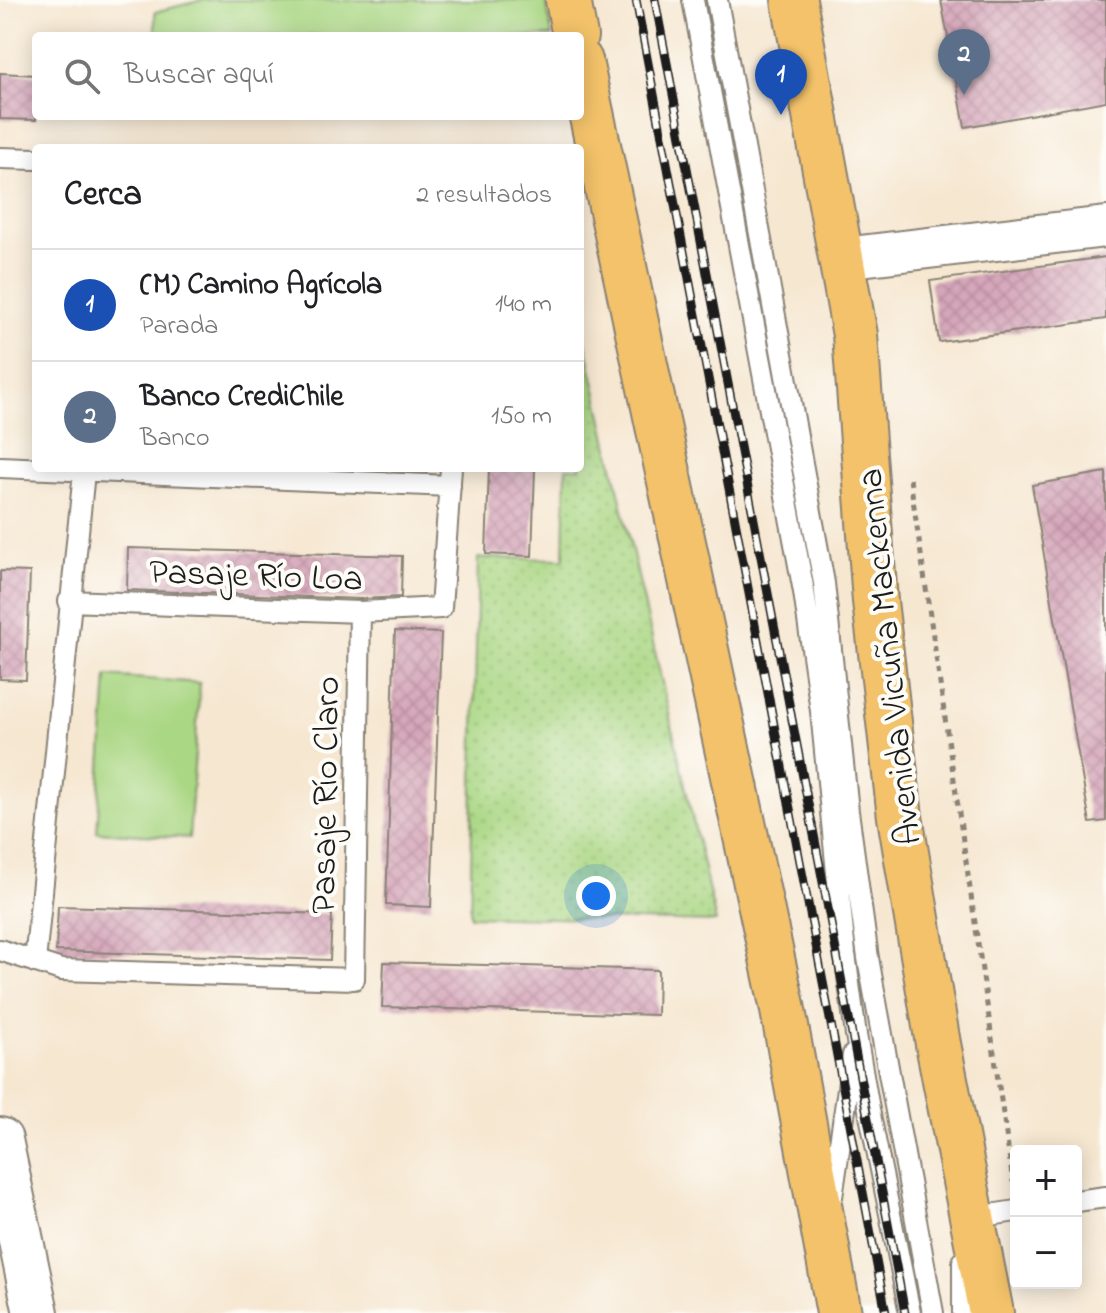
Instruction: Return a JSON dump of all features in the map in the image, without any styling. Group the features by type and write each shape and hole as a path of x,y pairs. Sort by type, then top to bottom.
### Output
{"main road":[{"path":"568,0 574,32"},
{"name":"Avenida Vicuña Mackenna","path":"794,0 855,335 888,727 918,930 991,1313"},
{"path":"584,80 782,1005 839,1313"}],"street":[{"path":"843,258 1106,227"},
{"path":"0,1140 36,1313"}],"lane":[{"path":"693,0 804,592 821,711 856,1035 910,1313"},
{"path":"717,0 824,583 859,898 933,1313"},
{"path":"0,158 32,159"},
{"path":"0,467 32,469"},
{"path":"0,950 35,962 84,472 451,477"},
{"name":"Pasaje Río Loa","path":"69,601 360,612 441,608 451,477"},
{"name":"Pasaje Río Claro","path":"35,962 61,970 354,979 360,612"},
{"path":"825,1238 856,1035"},
{"path":"962,1168 963,1313"},
{"path":"1082,1200 1106,1197"},
{"path":"971,1218 1010,1212"}],"path":[{"path":"910,475 1010,1160"}],"green space":[{"path":"202,0 546,0 551,32 155,32 155,12"},
{"path":"584,337 716,922 470,916 478,558 564,559 566,472 584,472"},
{"path":"107,676 200,683 189,838 97,832"}],"building":[{"path":"941,0 1106,0 1106,101 965,127"},
{"path":"0,73 32,75 32,120 0,119"},
{"path":"1106,257 1106,319 939,342 930,281"},
{"path":"489,472 535,472 532,556 486,554"},
{"path":"1106,472 1106,821 1090,823 1032,485"},
{"path":"128,548 402,556 401,597 360,599 127,590"},
{"path":"0,571 30,572 26,680 0,679"},
{"path":"395,631 441,633 431,907 386,905"},
{"path":"58,906 332,914 330,960 56,951"},
{"path":"384,962 658,970 657,1015 382,1007"}],"railway":[{"path":"636,0 886,1313"},
{"path":"655,0 905,1313"}],"place":[{"name":"Banco CrediChile","path":"964,95"},
{"name":"(M) Camino Agrícola","path":"781,115"}]}
